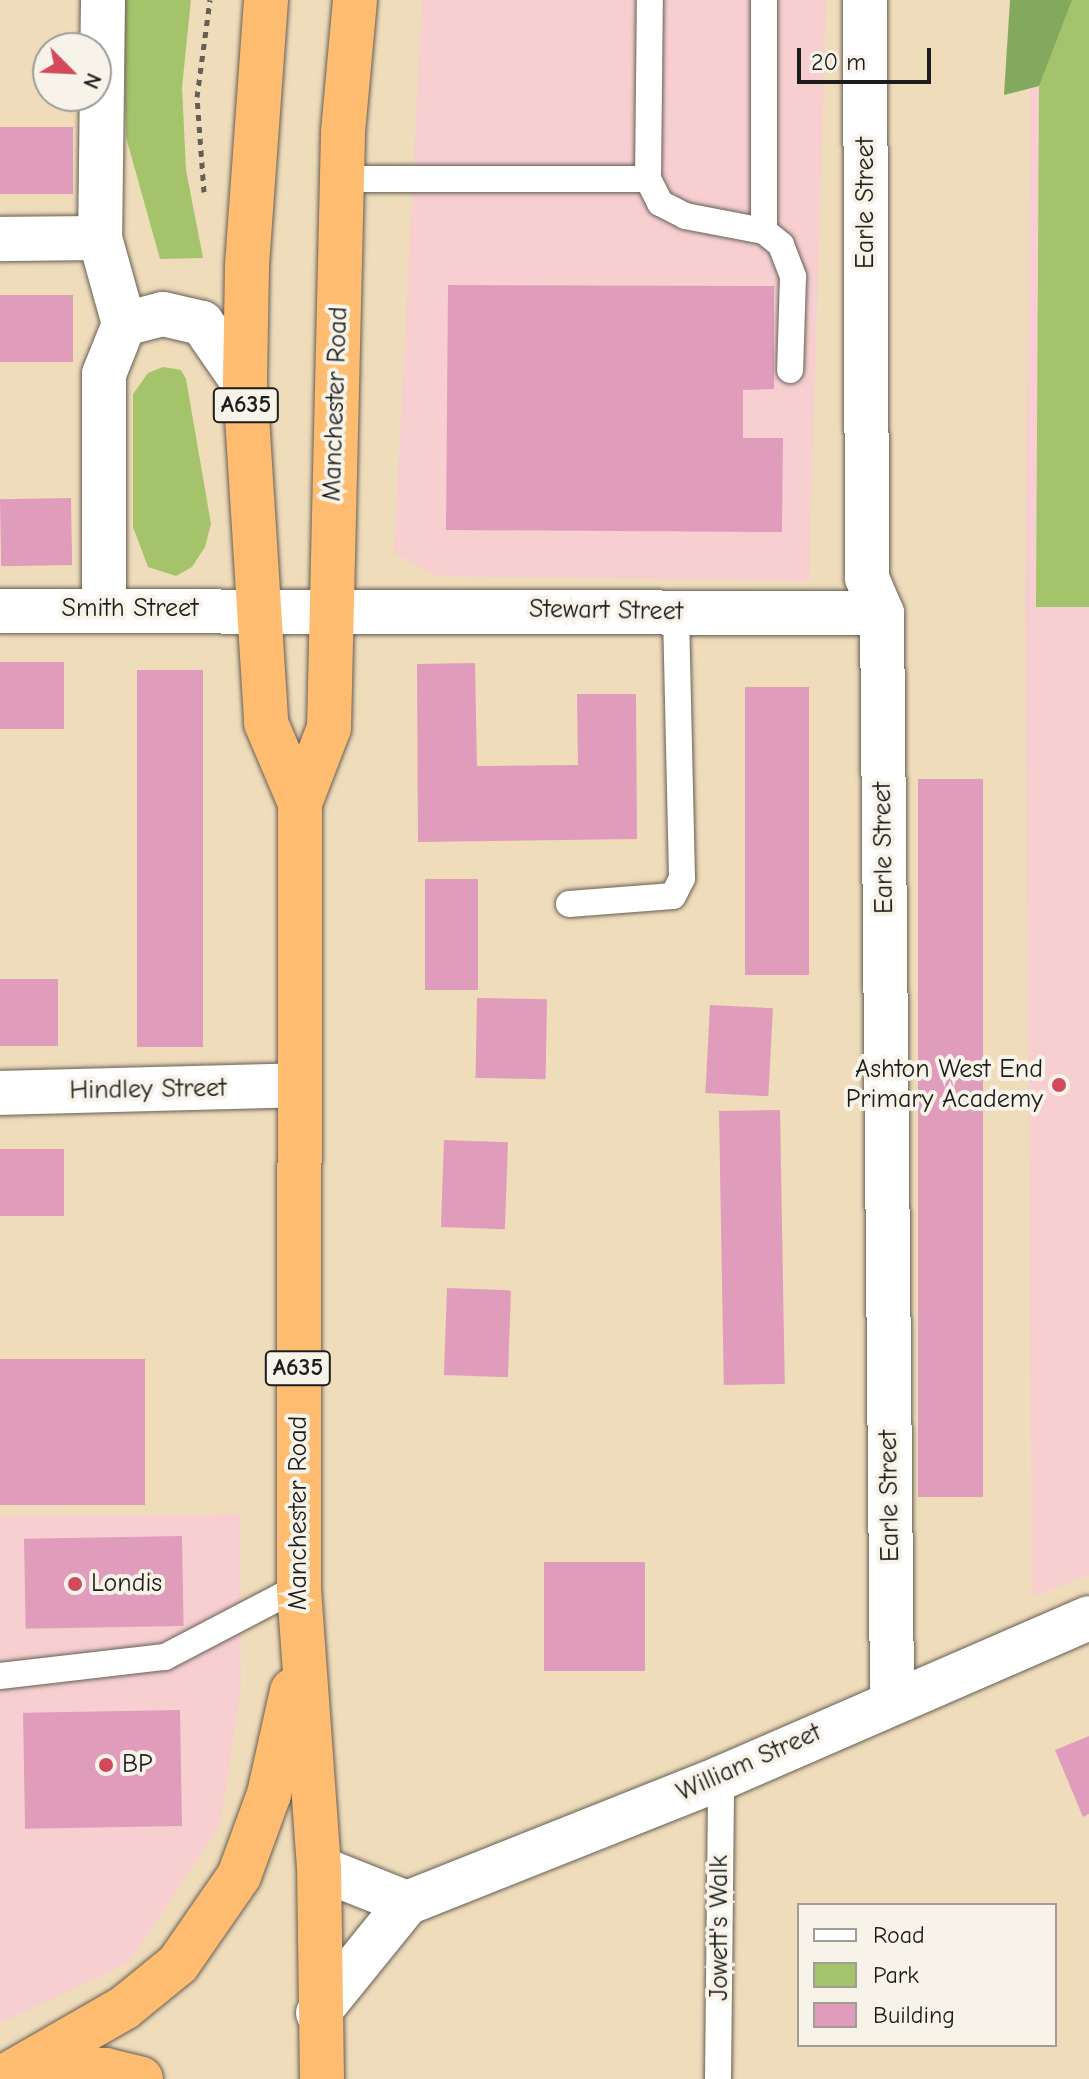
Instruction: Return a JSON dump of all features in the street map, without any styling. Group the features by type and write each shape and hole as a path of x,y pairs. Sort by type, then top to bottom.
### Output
{"highway":[{"name":"Manchester Road","path":"322,2079 318,2013 319,1868 301,1650 299,1587 297,1085 300,803 329,728 329,610 342,179 355,0"},
{"name":"Manchester Road","path":"268,4 245,385 266,723 300,803"},
{"name":"A635","path":"13,2074 124,2008 178,1964 239,1876 269,1794 301,1650"},
{"name":"A635","path":"13,2074 106,2070 141,2079"}],"street":[{"path":"103,0 100,238 124,324 104,374 104,607"},
{"name":"Earle Street","path":"865,0 867,578 882,613 892,1699"},
{"path":"0,239 100,238"},
{"path":"124,324 163,314 202,323 245,385"},
{"name":"Smith Street","path":"0,611 104,607 329,610"},
{"name":"Stewart Street","path":"329,610 882,613"},
{"name":"Hindley Street","path":"0,1093 297,1085"},
{"name":"William Street","path":"318,2013 407,1903 721,1778 892,1699 1089,1618"},
{"path":"319,1868 407,1903"}],"lane":[{"path":"650,0 648,179 660,203 685,216 764,231 781,245 793,277 790,370"},
{"path":"764,0 764,231"},
{"path":"342,179 648,179"},
{"path":"569,904 673,896 682,878 676,612"},
{"path":"0,1676 165,1657 299,1587"},
{"name":"Jowett's Walk","path":"718,2079 721,1778"}],"path":[{"path":"206,204 197,97 210,0"}],"shaded area":[{"path":"422,0 826,0 809,581 436,576 394,553"},
{"name":"Ashton West End Primary Academy","path":"1031,0 1089,0 1089,1575 1032,1597 1025,595"},
{"path":"240,1514 241,1688 220,1825 129,1963 0,2023 0,1516"}],"green space":[{"path":"123,0 191,0 182,87 186,170 203,258 160,259 126,137"},
{"path":"1010,0 1072,0 1039,86 1004,95"},
{"path":"1065,0 1089,0 1089,607 1036,607 1039,86"},
{"path":"163,367 181,370 186,379 211,524 205,547 192,567 176,576 148,567 133,527 133,394 148,373"}],"building":[{"path":"0,127 73,127 73,194 0,194"},
{"path":"448,285 774,286 774,389 743,390 743,438 783,438 782,532 446,530"},
{"path":"0,295 73,295 73,362 0,362"},
{"path":"71,498 72,565 1,566 0,499"},
{"path":"0,662 64,662 64,729 0,729"},
{"path":"475,663 477,766 578,765 577,694 636,694 637,839 418,842 417,664"},
{"path":"137,670 203,670 203,1047 137,1047"},
{"path":"745,687 809,687 809,975 745,975"},
{"path":"918,779 983,779 983,1497 918,1497"},
{"path":"425,879 478,879 478,990 425,990"},
{"path":"0,979 58,979 58,1046 0,1046"},
{"path":"477,998 547,999 546,1079 476,1078"},
{"path":"710,1005 773,1008 768,1096 705,1093"},
{"path":"780,1110 785,1384 724,1385 719,1111"},
{"path":"444,1140 508,1142 505,1229 441,1227"},
{"path":"0,1149 64,1149 64,1216 0,1216"},
{"path":"447,1288 511,1290 508,1377 444,1375"},
{"path":"0,1359 145,1359 145,1505 0,1505"},
{"path":"182,1536 184,1626 26,1629 24,1539"},
{"path":"544,1562 645,1562 645,1671 544,1671"},
{"path":"180,1710 182,1826 25,1829 23,1713"},
{"path":"1089,1736 1089,1814 1083,1817 1055,1750"}],"place":[{"name":"Ashton West End Primary Academy","path":"1059,1085"},
{"name":"Londis","path":"75,1584"},
{"name":"BP","path":"106,1765"}]}
